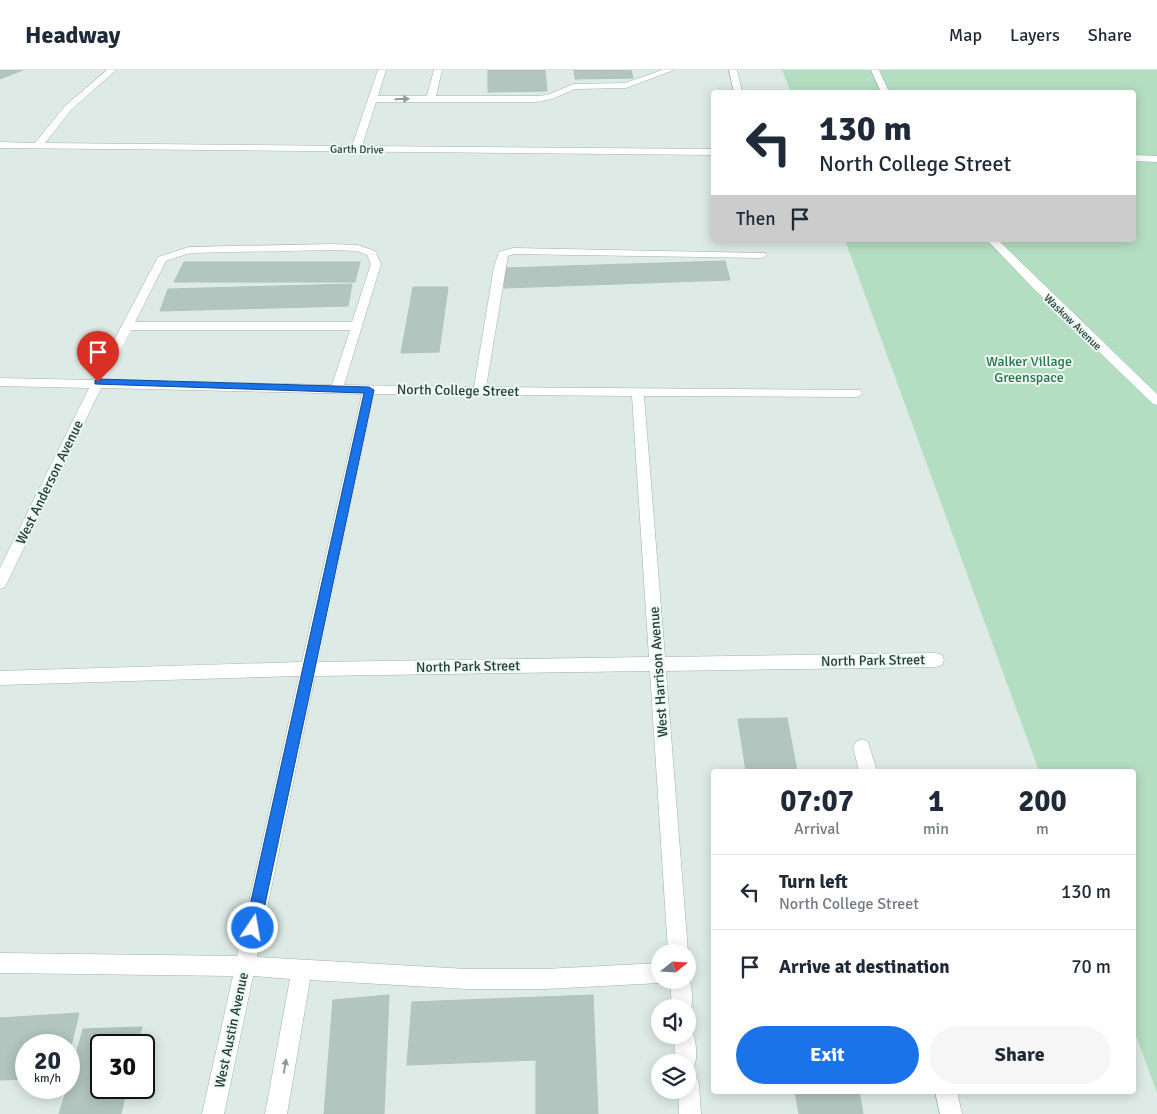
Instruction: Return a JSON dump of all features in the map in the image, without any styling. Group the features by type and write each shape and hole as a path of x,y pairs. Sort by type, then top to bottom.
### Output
{"street":[{"path":"37,146 68,108 112,70"},
{"path":"356,149 382,70"},
{"path":"431,98 438,70"},
{"path":"372,99 537,99 549,97 574,87 626,85 670,70"},
{"path":"733,70 738,90"},
{"path":"875,70 884,90"},
{"name":"Garth Drive","path":"0,145 711,152"},
{"path":"1136,158 1157,159"},
{"name":"Waskow Avenue","path":"994,242 1132,379 1157,401"},
{"name":"West Anderson Avenue","path":"0,583 98,382 162,259 171,254 188,250 332,246 358,248 371,253 376,264 357,326"},
{"path":"479,391 499,267 503,254 513,251 761,255"},
{"path":"128,326 357,326 338,389"},
{"name":"North College Street","path":"0,382 98,382 369,390 856,393"},
{"name":"West Austin Avenue","path":"213,1114 369,390"},
{"name":"West Harrison Avenue","path":"638,392 677,944"},
{"name":"North Park Street","path":"0,678 309,669 936,660"},
{"path":"862,747 868,769"},
{"path":"0,963 245,966 467,979 545,979 651,973"},
{"path":"276,1114 302,969"},
{"path":"947,1094 951,1114"},
{"path":"689,1099 690,1114"}],"green space":[{"name":"Walker Village Greenspace","path":"782,70 1157,70 1157,1093 1136,1035 1136,769 1038,769 846,242 1136,242 1136,90 790,90"}],"building":[{"path":"0,70 23,70 0,79"},
{"path":"488,70 545,70 547,91 488,92"},
{"path":"574,70 631,70 633,78 575,79"},
{"path":"725,261 730,280 504,288 504,268"},
{"path":"184,262 360,262 355,282 174,282"},
{"path":"352,284 348,306 160,311 168,289"},
{"path":"413,287 448,287 439,352 401,353"},
{"path":"787,718 797,769 746,769 738,719"},
{"path":"389,995 384,1114 324,1114 333,1000"},
{"path":"593,995 598,1114 536,1114 536,1060 407,1065 412,1002"},
{"path":"79,1013 74,1034 15,1034 15,1079 0,1080 0,1018"},
{"path":"142,1027 140,1034 90,1034 90,1099 124,1099 121,1114 59,1114 64,1099 80,1099 80,1040 83,1029"},
{"path":"796,1094 860,1094 863,1114 799,1114"}],"route":[{"path":"98,382 369,390 253,928"}]}
